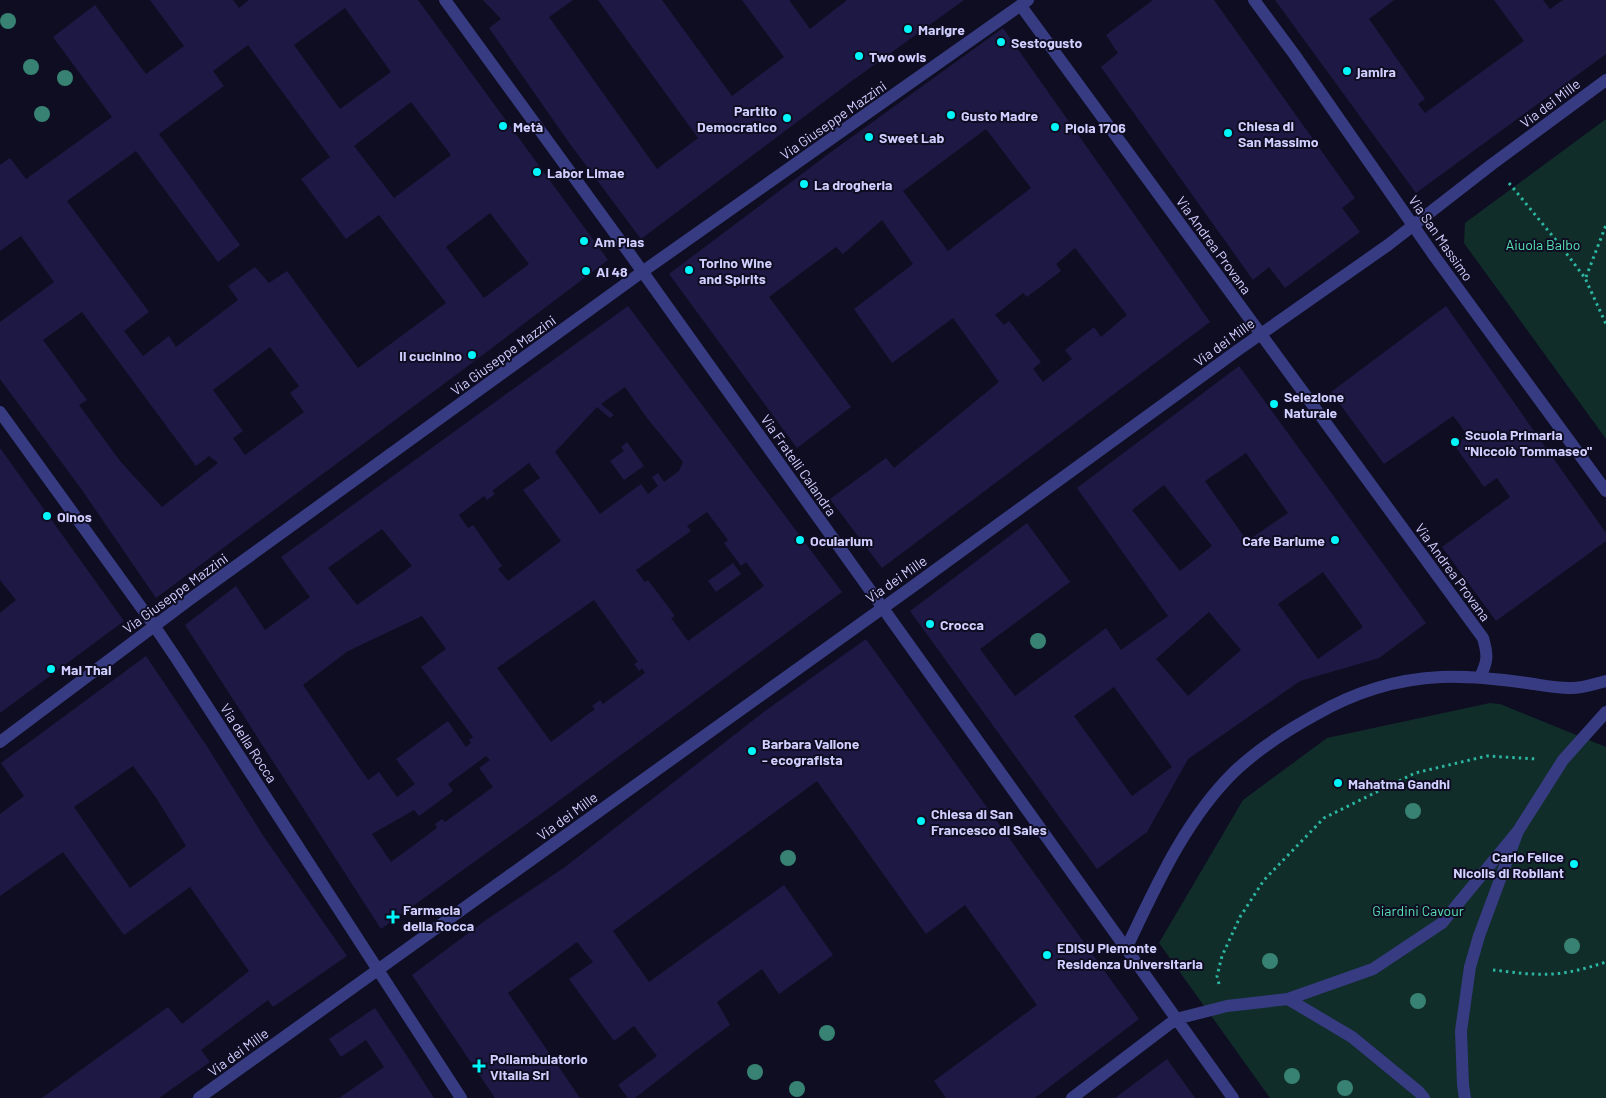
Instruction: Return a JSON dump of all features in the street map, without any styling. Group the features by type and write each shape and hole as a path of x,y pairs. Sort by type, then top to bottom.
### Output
{"street":[{"name":"Via Fratelli Calandra","path":"445,0 1233,1098"},
{"name":"Via San Massimo","path":"1254,0 1435,257 1606,491"},
{"name":"Via Giuseppe Mazzini","path":"0,742 155,626 642,272 1025,3"},
{"name":"Via Andrea Provana","path":"1025,3 1261,334 1483,638 1487,651 1487,664 1480,677"},
{"name":"Via dei Mille","path":"199,1098 1414,226 1491,165 1606,80"},
{"name":"Via della Rocca","path":"0,412 155,626 461,1098"},
{"path":"1126,949 1159,882 1190,828 1216,792 1263,747 1302,722 1332,706 1378,688 1421,678 1480,677 1570,689 1606,681"},
{"path":"1072,1098 1176,1019 1227,1006 1288,999 1373,969 1442,923 1518,831 1563,760 1606,712"},
{"path":"1465,1098 1461,1031 1470,967 1479,936 1518,831"},
{"path":"1288,999 1352,1037 1424,1098"}],"path":[{"path":"1509,183 1585,278 1606,324"},
{"path":"1585,278 1606,225"},
{"path":"1227,1006 1216,976 1222,956 1240,917 1264,880 1324,818 1415,773 1460,762 1487,756 1563,760"},
{"path":"1470,967 1533,974 1560,974 1606,962"}],"green space":[{"name":"Aiuola Balbo","path":"1606,119 1606,439 1464,243 1465,223"},
{"name":"Giardini Cavour","path":"1490,703 1500,704 1606,747 1606,1098 1270,1098 1159,943 1243,800 1327,738"}],"building":[{"path":"150,0 233,0 239,8 249,0 418,0 608,260 156,598 82,490 0,379 0,322 54,282 21,236 0,251 0,165 10,158 26,179 112,117 53,37 95,5 146,74 184,46","holes":["345,8 391,72 340,109 294,45","248,45 330,157 301,179 346,239 379,215 446,303 358,368 287,271 269,283 255,267 228,286 238,300 176,347 169,336 143,356 124,331 149,312 67,201 136,151 218,262 240,245 159,134 224,86 213,71","411,102 451,155 394,198 354,146","490,213 529,264 484,298 446,247","82,312 196,466 209,456 218,463 162,507 120,461 79,405 87,400 43,340","270,347 299,386 290,393 304,412 245,455 233,438 243,431 213,390"]},
{"path":"483,0 573,0 549,17 657,169 698,138 598,0 662,0 732,96 784,57 742,0 789,0 810,29 847,0 964,0 849,83 641,239 570,144 489,28 501,19"},
{"name":"Chiesa di San Massimo","path":"1153,0 1214,0 1355,198 1342,208 1360,232 1285,288 1269,267 1253,280 1101,67 1118,53 1106,35"},
{"path":"1275,0 1394,0 1369,19 1425,99 1418,104 1425,113 1524,41 1494,0 1543,0 1550,9 1563,0 1606,0 1606,54 1416,193"},
{"path":"1003,28 1210,322 882,568 830,499 886,458 894,468 999,382 953,318 892,363 854,309 913,264 882,220 843,254 836,247 769,297 851,407 797,448 669,274 831,152","holes":["986,129 1031,188 948,251 903,191","1075,248 1127,315 1101,337 1094,327 1065,350 1072,359 1043,382 1033,369 1041,362 1009,321 1004,325 995,315 1023,293 1027,297 1061,271 1056,264"]},
{"path":"628,306 842,592 381,929 185,625 236,586 265,630 310,597 281,557","holes":["625,387 647,418 683,462 679,471 664,482 658,473 652,477 658,486 648,494 641,484 600,514 555,452 597,407 610,418 614,415 601,404","529,463 540,478 523,490 561,541 508,581 498,569 502,566 473,525 468,528 459,515 484,496 487,500 495,494 492,491","707,512 728,540 724,543 741,566 746,562 764,586 688,641 671,618 675,616 648,580 645,582 636,570 691,531 687,526","382,529 412,566 357,605 328,568","594,600 638,662 634,664 639,671 642,668 645,673 603,704 600,700 592,706 595,709 551,742 497,668","422,616 446,649 421,667 473,737 469,740 471,743 466,747 448,721 396,759 415,784 397,797 379,772 368,780 303,685 348,651","486,756 490,760 479,768 493,787 445,822 442,819 435,824 437,828 391,862 372,834 414,810 419,816 453,791 448,784"]},
{"name":"Scuola Primaria \"Niccolò Tommaseo\"","path":"1446,306 1606,533 1606,541 1496,621 1442,547 1510,497 1497,478 1484,487 1455,446 1467,436 1461,426 1453,416 1384,464 1331,392"},
{"path":"1239,366 1426,623 1379,658 1300,681 1188,759 1147,832 1097,869 910,611 1027,523 1070,582 980,649 1015,696 1106,628 1121,650 1168,616 1077,488","holes":["1246,453 1288,513 1247,541 1205,481","1164,485 1212,546 1180,571 1132,510","1323,572 1363,627 1318,659 1278,604","1209,612 1241,650 1188,696 1156,659","1114,687 1172,767 1132,796 1074,716"]},
{"path":"627,442 644,466 624,480 610,461 624,451 621,447"},
{"path":"0,448 124,621 0,713 0,613 16,600 0,580"},
{"path":"733,563 741,574 716,592 708,581"},
{"path":"866,639 1139,1019 1035,1098 946,1098 934,1081 1037,1005 965,905 926,934 817,781 613,931 649,982 784,885 833,955 779,994 762,969 717,1002 730,1025 635,1098 628,1098 618,1085 657,1056 634,1026 614,1041 569,979 593,962 577,942 508,993 580,1098 495,1098 412,975 486,920 565,867 765,711"},
{"path":"146,656 208,748 264,837 347,956 273,1007 268,1000 201,1050 210,1062 159,1098 42,1098 168,1007 182,1024 249,971 190,887 124,935 63,852 0,896 0,814 24,796 1,763","holes":["133,766 157,799 186,846 130,888 74,807"]},
{"path":"375,1008 434,1098 339,1098 384,1067 366,1040 341,1057 329,1039"},
{"path":"1167,1059 1195,1098 1115,1098"}],"place":[{"name":"Marigre","path":"908,29"},
{"name":"Sestogusto","path":"1001,42"},
{"name":"Two owls","path":"859,56"},
{"name":"jamira","path":"1347,71"},
{"name":"Gusto Madre","path":"951,115"},
{"name":"Partito Democratico","path":"787,118"},
{"name":"Metà","path":"503,126"},
{"name":"Piola 1706","path":"1055,127"},
{"name":"Chiesa di San Massimo","path":"1228,133"},
{"name":"Sweet Lab","path":"869,137"},
{"name":"Labor Limae","path":"537,172"},
{"name":"La drogheria","path":"804,184"},
{"name":"Am Pias","path":"584,241"},
{"name":"Torino Wine and Spirits","path":"689,270"},
{"name":"Al 48","path":"586,271"},
{"name":"Il cucinino","path":"472,355"},
{"name":"Selezione Naturale","path":"1274,404"},
{"name":"Scuola Primaria \"Niccolò Tommaseo\"","path":"1455,442"},
{"name":"Oinos","path":"47,516"},
{"name":"Ocularium","path":"800,540"},
{"name":"Cafe Barlume","path":"1335,540"},
{"name":"Crocca","path":"930,624"},
{"name":"Mai Thai","path":"51,669"},
{"name":"Barbara Vallone - ecografista","path":"752,751"},
{"name":"Mahatma Gandhi","path":"1338,783"},
{"name":"Chiesa di San Francesco di Sales","path":"921,821"},
{"name":"Carlo Felice Nicolis di Robilant","path":"1574,864"},
{"name":"Farmacia della Rocca","path":"393,917"},
{"name":"EDISU Piemonte Residenza Universitaria","path":"1047,955"},
{"name":"Poliambulatorio Vitalia Srl","path":"479,1066"}]}
